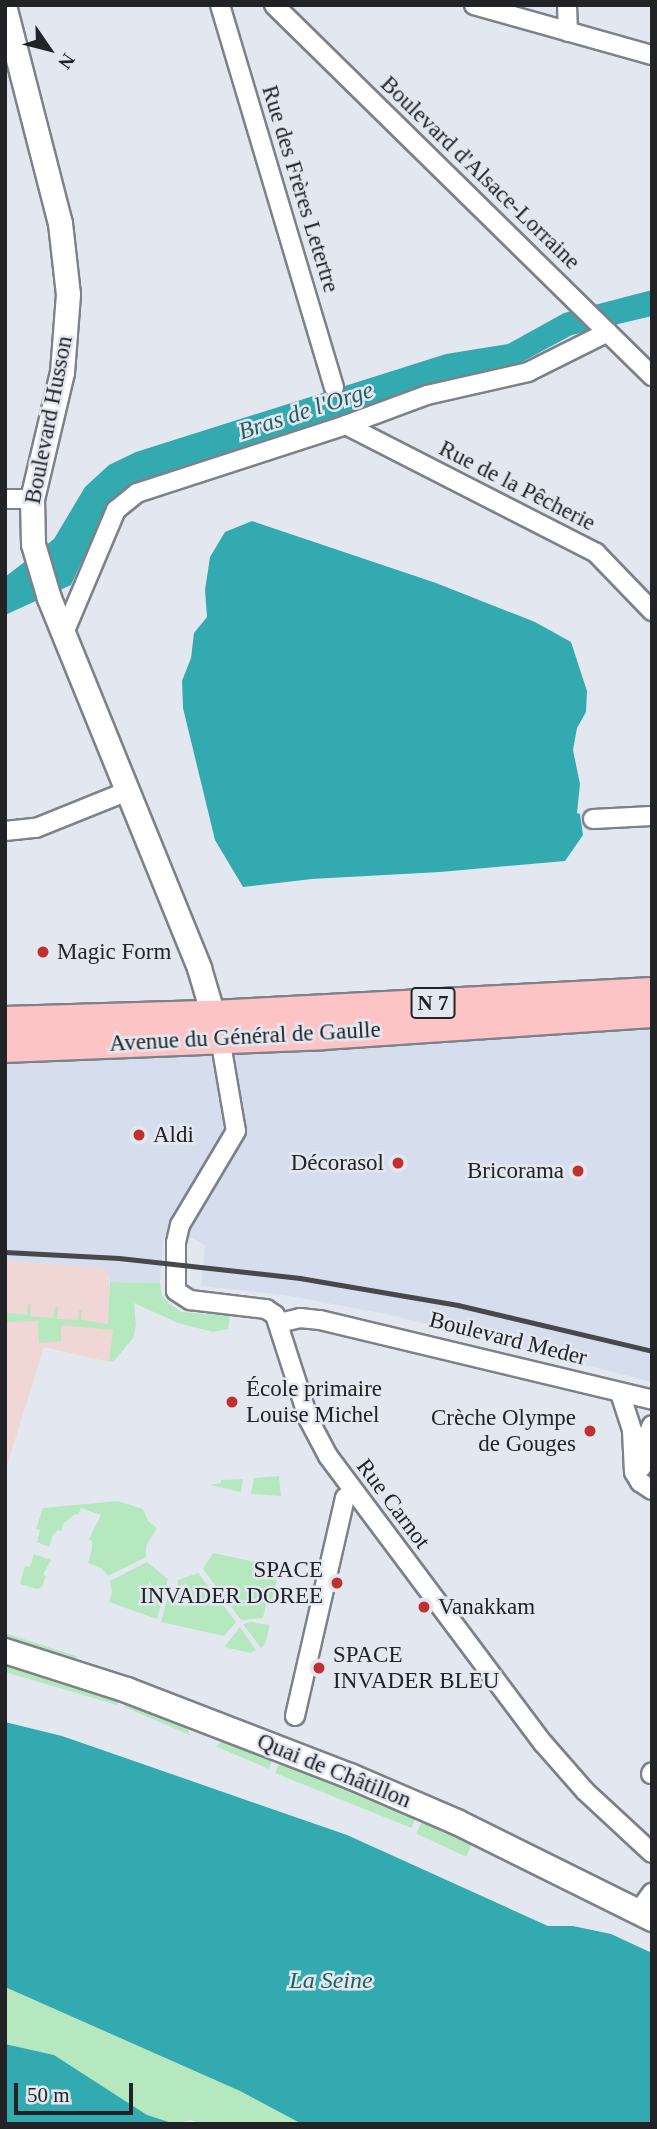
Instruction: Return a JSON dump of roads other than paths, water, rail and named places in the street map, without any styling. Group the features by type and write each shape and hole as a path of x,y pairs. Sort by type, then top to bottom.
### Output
{"main road":[{"name":"Avenue du Général de Gaulle","path":"5,1048 217,1026 652,992"},
{"name":"Avenue du Général de Gaulle","path":"5,1021 217,1026 322,1035 652,1013"},
{"name":"Quai de Châtillon","path":"5,1651 127,1690 350,1776 647,1908"}],"street":[{"name":"Rue des Frères Letertre","path":"220,5 334,387"},
{"name":"Boulevard d'Alsace-Lorraine","path":"274,5 652,376"},
{"path":"474,5 652,55"},
{"path":"567,5 568,32"},
{"name":"Boulevard Husson","path":"5,9 60,223 68,295 62,372 32,499 33,544 49,598 125,792 199,968 217,1026"},
{"path":"64,633 116,510 138,493 346,425 427,395 528,372 608,332"},
{"name":"Rue de la Pêcherie","path":"346,425 596,553 652,611"},
{"path":"5,499 32,499"},
{"path":"5,831 36,828 125,792"},
{"path":"593,819 652,816"},
{"path":"217,1026 236,1131 180,1225 176,1243 176,1291 190,1300 266,1309 279,1323"},
{"name":"Boulevard Meder","path":"279,1323 300,1318 320,1320 652,1400"},
{"name":"Rue Carnot","path":"279,1323 309,1420 328,1457 543,1743 585,1791 652,1853"},
{"path":"620,1393 632,1431 634,1472 640,1482 652,1488"},
{"path":"652,1425 645,1442 642,1466 652,1488"},
{"path":"295,1716 345,1498 353,1492"}],"water":[{"name":"Bras de l'Orge","path":"652,290 652,316 572,335 520,363 433,385 142,480 108,504 71,585 5,615 5,577 54,539 85,487 109,465 136,452 446,354 508,344 564,313"},
{"path":"252,521 436,583 535,622 571,642 587,691 586,712 577,728 573,750 580,784 577,813 580,814 583,835 565,861 440,872 312,879 243,887 215,840 183,708 182,681 191,658 194,633 207,617 205,590 210,557 225,532"},
{"name":"La Seine","path":"5,1722 62,1736 347,1835 548,1926 573,1926 611,1934 652,1953 652,2124 302,2124 240,2091 5,1987"},
{"path":"5,2044 54,2055 147,2115 175,2124 5,2124"}],"railway":[{"path":"5,1252 119,1258 300,1278 458,1305 652,1351"}],"place":[{"name":"Magic Form","path":"43,952"},
{"name":"Aldi","path":"139,1135"},
{"name":"Décorasol","path":"398,1163"},
{"name":"Bricorama","path":"578,1171"},
{"name":"École primaire Louise Michel","path":"232,1402"},
{"name":"Crèche Olympe de Gouges","path":"590,1431"},
{"name":"SPACE INVADER DOREE","path":"337,1583"},
{"name":"Vanakkam","path":"424,1607"},
{"name":"SPACE INVADER BLEU","path":"319,1668"}]}
